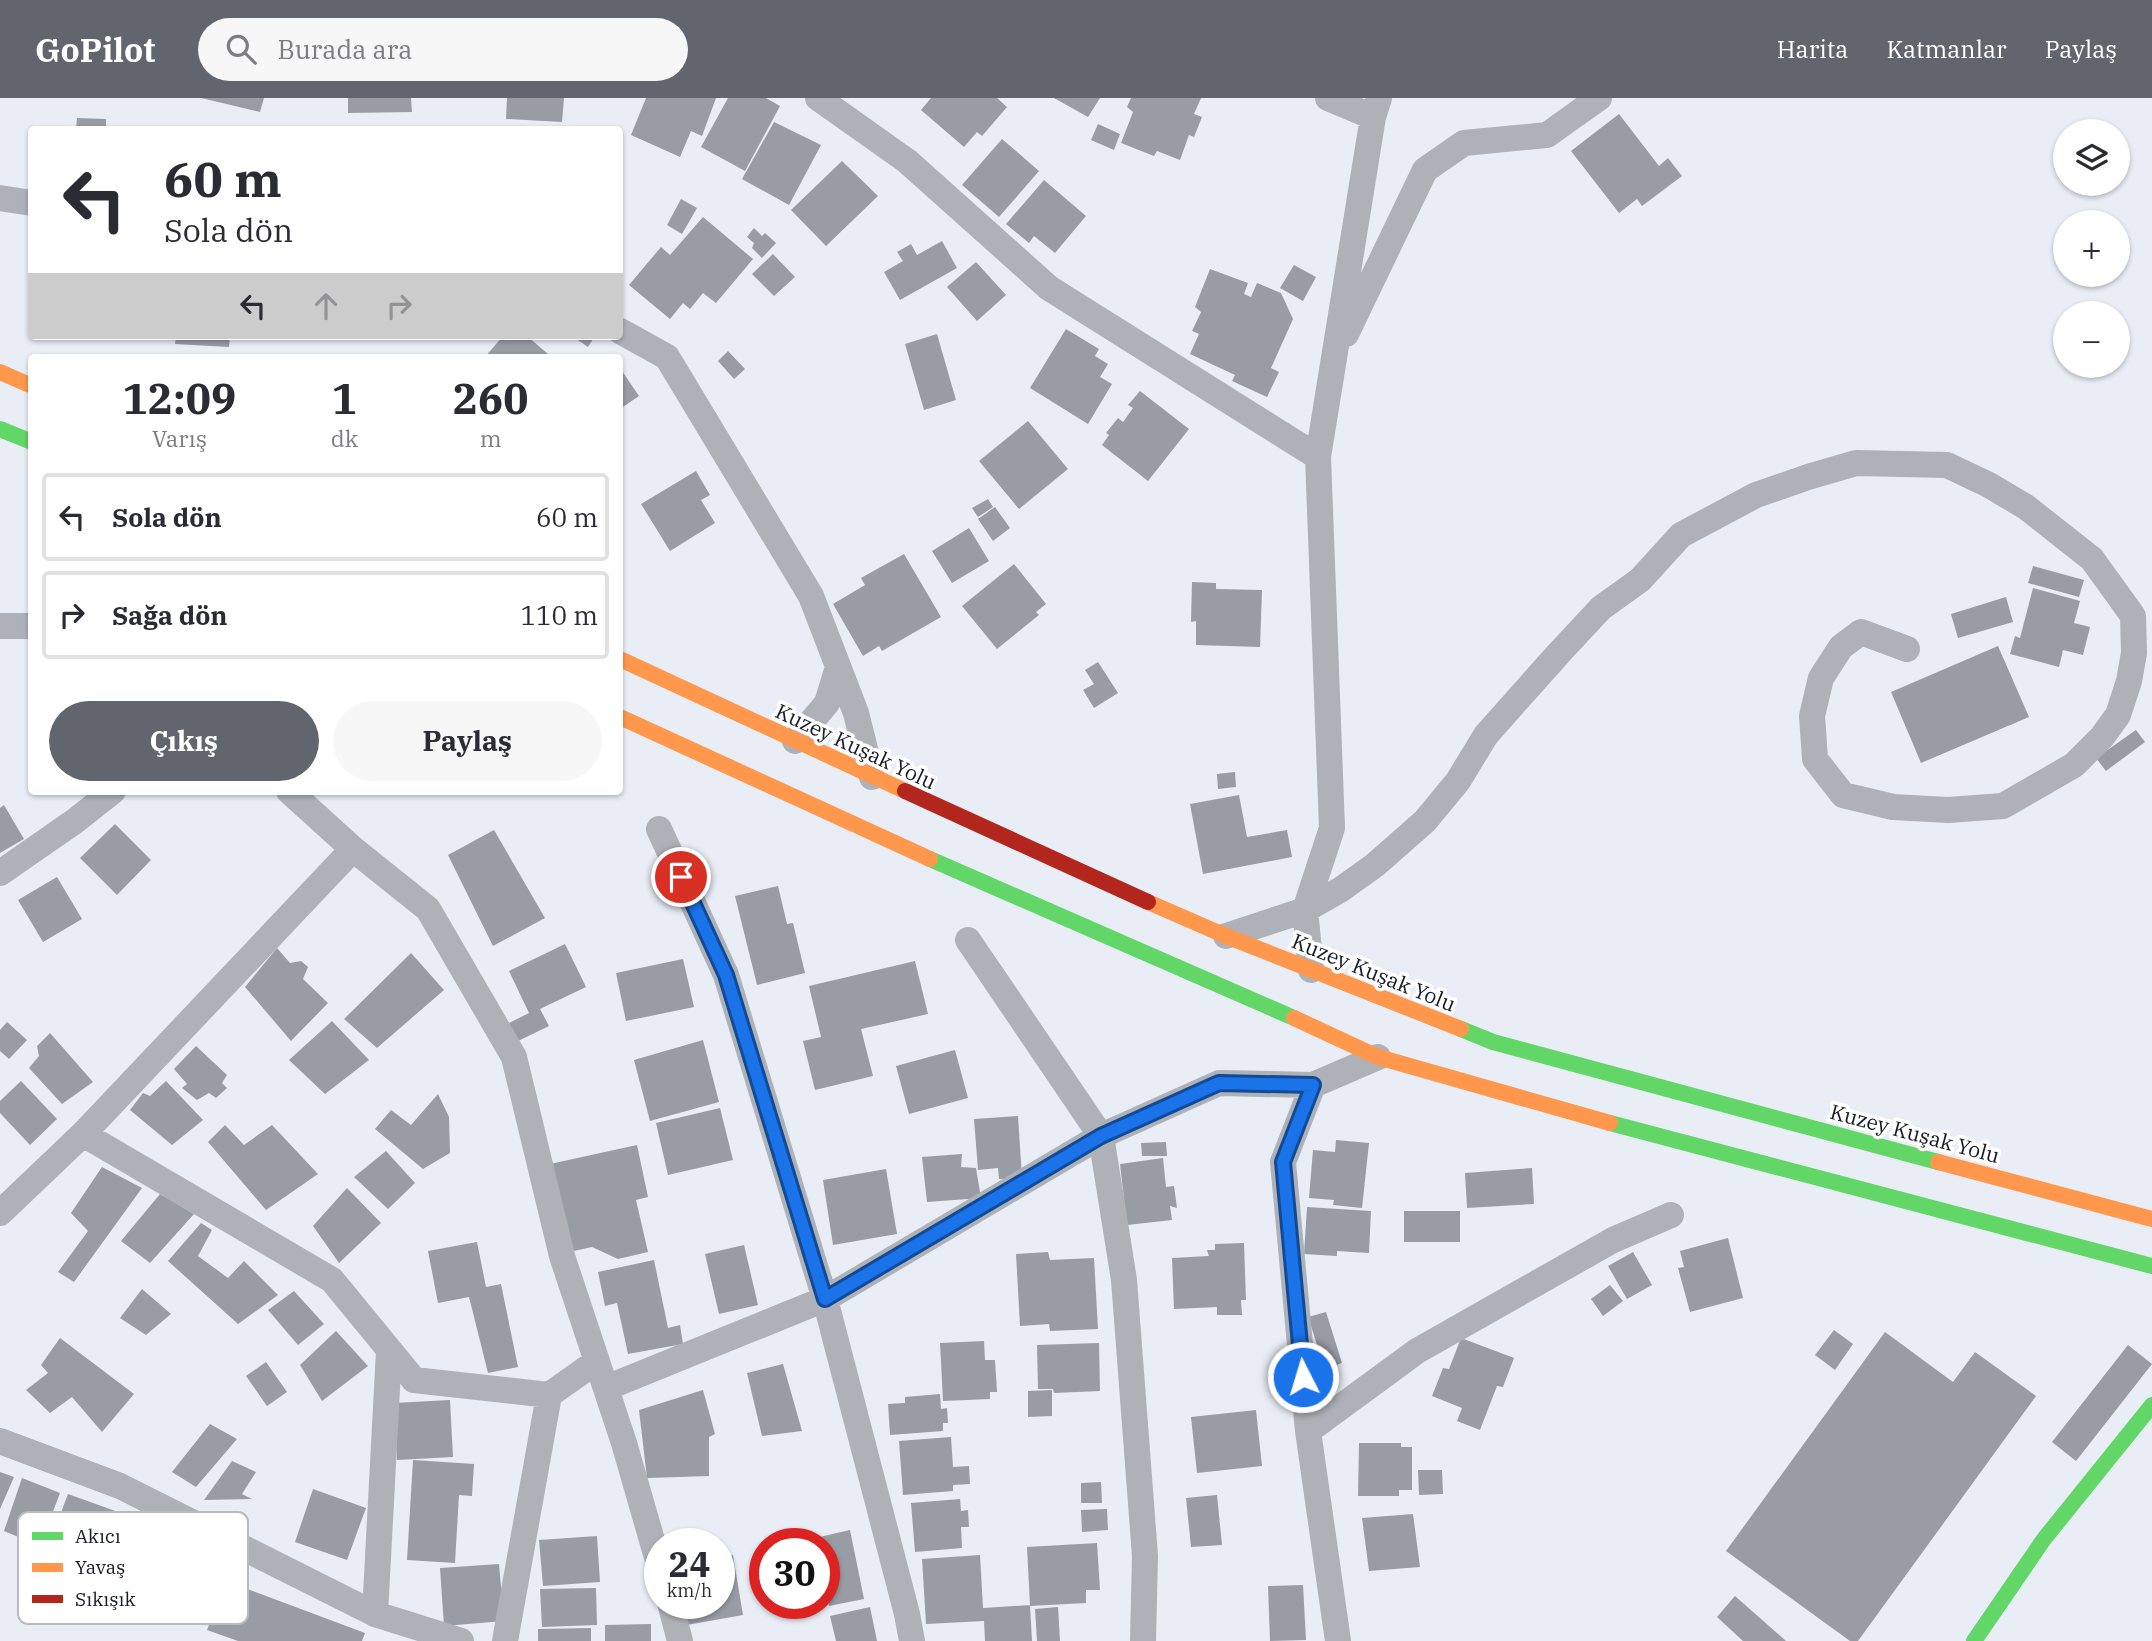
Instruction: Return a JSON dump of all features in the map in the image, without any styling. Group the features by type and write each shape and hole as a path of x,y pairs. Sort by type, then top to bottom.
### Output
{"main road":[{"path":"0,372 28,384"},
{"path":"0,429 28,440"},
{"name":"Kuzey Kuşak Yolu","path":"623,660 872,777 1226,936 1493,1041 2152,1219"},
{"path":"623,718 955,871 1247,996 1378,1057 1716,1153 2152,1266"},
{"path":"1973,1641 2043,1539 2152,1405"}],"street":[{"path":"818,98 907,161 1048,288 1318,457"},
{"path":"856,125 858,98"},
{"path":"1311,970 1304,910 1332,828 1318,457 1376,108 1328,98"},
{"path":"1334,359 1425,170 1464,143 1547,135 1599,98"},
{"path":"0,198 28,202"},
{"path":"623,333 667,357 811,596 856,713 872,777"},
{"path":"1226,936 1304,910 1340,890 1375,865 1425,821 1458,780 1486,735 1601,608 1640,580 1681,535 1756,495 1856,463 1947,465 1989,485 2063,534 2092,559 2133,616 2133,653 2129,681 2118,715 2102,737 2074,765 2003,806 1948,810 1892,807 1843,795 1815,759 1812,716 1821,678 1841,647 1861,632 1908,649"},
{"path":"0,626 28,626"},
{"path":"795,741 827,703 838,667"},
{"path":"0,873 108,795"},
{"path":"293,795 353,849 428,909 514,1057 562,1256 606,1388 648,1528"},
{"path":"659,829 726,975 825,1299 912,1641"},
{"path":"0,1213 83,1134 353,849"},
{"path":"968,940 1101,1136 1124,1280 1145,1556 1143,1641"},
{"path":"606,1388 825,1299 1101,1136 1219,1083 1313,1085 1378,1057"},
{"path":"1313,1085 1283,1162 1308,1431 1338,1641"},
{"path":"83,1134 332,1280 414,1380 549,1395 597,1361"},
{"path":"1308,1431 1417,1351 1613,1240 1671,1215"},
{"path":"375,1614 389,1351"},
{"path":"505,1641 549,1395"},
{"path":"0,1441 120,1486 172,1512"},
{"path":"248,1550 375,1614 461,1641"},
{"path":"674,1619 680,1641"}],"building":[{"path":"201,98 264,98 260,112"},
{"path":"348,98 411,98 412,112 348,113"},
{"path":"507,98 564,98 562,122 506,119"},
{"path":"646,98 716,98 702,136 691,131 680,157 631,135"},
{"path":"728,98 766,98 780,106 745,171 701,147"},
{"path":"931,98 997,98 1007,107 982,136 977,132 964,147 921,110"},
{"path":"1054,98 1100,98 1088,117"},
{"path":"1131,98 1201,98 1194,114 1202,117 1194,137 1189,135 1180,160 1157,151 1154,156 1121,143 1133,112 1127,107"},
{"path":"1619,114 1659,166 1668,158 1682,176 1642,206 1637,199 1619,213 1571,151"},
{"path":"77,118 106,119 106,126 76,126"},
{"path":"774,122 821,145 789,205 742,179"},
{"path":"1098,124 1120,134 1114,150 1091,140"},
{"path":"1002,139 1039,171 999,217 962,185"},
{"path":"842,161 878,196 826,246 791,210"},
{"path":"1044,180 1086,216 1055,253 1034,236 1029,243 1006,224"},
{"path":"681,199 697,208 682,234 667,225"},
{"path":"703,217 753,259 716,303 703,293 690,309 683,303 670,319 629,285 661,247 670,255"},
{"path":"754,228 762,236 765,233 776,243 762,258 752,248 754,243 747,237"},
{"path":"942,241 957,268 900,300 884,272 903,261 897,252 911,244 917,255"},
{"path":"773,254 795,277 774,296 752,274"},
{"path":"976,262 1006,295 977,321 947,287"},
{"path":"1294,265 1316,277 1303,301 1280,288"},
{"path":"1210,269 1248,283 1244,294 1251,297 1257,283 1281,293 1293,319 1271,368 1279,372 1267,397 1232,381 1235,375 1190,354 1199,334 1192,331 1201,312 1195,307"},
{"path":"1066,329 1099,349 1095,356 1108,364 1100,377 1112,384 1088,424 1030,388"},
{"path":"937,334 956,400 924,410 905,344"},
{"path":"176,340 230,340 229,347 175,344"},
{"path":"500,340 532,340 548,354 488,354"},
{"path":"578,340 592,340 588,347"},
{"path":"728,351 745,369 734,379 718,361"},
{"path":"623,372 639,396 623,407"},
{"path":"1140,391 1189,429 1148,481 1102,445 1109,435 1106,433 1118,418 1123,422 1133,408 1128,405"},
{"path":"1028,421 1068,469 1019,509 979,461"},
{"path":"696,471 710,495 701,500 715,523 670,551 641,504"},
{"path":"988,499 993,507 978,517 972,508"},
{"path":"995,507 1010,528 993,541 978,519"},
{"path":"969,528 989,561 952,583 932,551"},
{"path":"904,554 941,617 882,651 879,646 863,656 833,604 865,585 861,578"},
{"path":"1014,564 1046,604 1036,612 1039,615 997,649 962,606"},
{"path":"2033,566 2084,580 2079,597 2028,583"},
{"path":"1192,582 1216,583 1216,589 1262,590 1260,647 1196,645 1196,621 1191,622"},
{"path":"2033,588 2080,601 2074,623 2090,627 2083,655 2063,650 2059,667 2010,654 2015,636 2020,638"},
{"path":"2006,597 2013,622 1958,638 1951,614"},
{"path":"1998,646 2029,717 1921,763 1891,692"},
{"path":"1098,662 1118,693 1094,708 1083,690 1094,684 1085,670"},
{"path":"2136,730 2145,742 2106,771 2096,758"},
{"path":"1235,772 1236,787 1218,789 1217,774"},
{"path":"1239,795 1247,837 1287,830 1292,857 1203,874 1190,804"},
{"path":"4,805 24,839 0,853 0,808"},
{"path":"115,824 151,860 117,895 80,858"},
{"path":"494,830 545,918 493,946 448,855"},
{"path":"57,877 82,919 43,942 18,900"},
{"path":"778,886 787,924 793,923 805,973 757,985 735,896"},
{"path":"565,944 586,987 540,1009 549,1026 516,1042 507,1024 529,1013 509,971"},
{"path":"277,948 290,963 301,961 308,967 303,979 328,1003 291,1041 245,987"},
{"path":"411,953 444,990 377,1048 344,1019"},
{"path":"683,959 694,1007 626,1021 616,973"},
{"path":"915,961 928,1014 861,1029 873,1076 815,1090 803,1041 821,1037 809,986"},
{"path":"332,1021 369,1060 325,1094 289,1060"},
{"path":"7,1022 27,1040 9,1059 0,1051 0,1030"},
{"path":"50,1033 93,1082 62,1104 29,1068 39,1056 37,1046"},
{"path":"703,1040 719,1102 650,1121 634,1060"},
{"path":"196,1046 227,1075 222,1083 227,1088 216,1098 209,1093 197,1100 182,1088 187,1084 174,1069"},
{"path":"955,1050 968,1098 909,1114 896,1066"},
{"path":"21,1081 57,1119 30,1145 0,1113 0,1101"},
{"path":"166,1081 203,1120 172,1145 130,1110 143,1093 150,1096"},
{"path":"438,1094 449,1117 450,1153 423,1169 375,1129 391,1110 411,1125"},
{"path":"720,1108 733,1160 668,1175 656,1123"},
{"path":"1018,1116 1022,1178 999,1179 998,1168 978,1170 974,1119"},
{"path":"225,1125 244,1145 272,1125 318,1174 266,1210 208,1142"},
{"path":"1336,1140 1369,1143 1362,1208 1333,1205 1334,1200 1309,1198 1313,1150 1335,1152"},
{"path":"1166,1142 1167,1156 1142,1156 1141,1143"},
{"path":"637,1145 648,1197 636,1200 648,1252 618,1259 592,1247 569,1252 550,1164"},
{"path":"386,1151 415,1183 388,1209 354,1177"},
{"path":"962,1154 961,1167 976,1168 981,1198 927,1202 922,1157"},
{"path":"1163,1158 1166,1187 1174,1186 1177,1208 1170,1206 1172,1220 1127,1225 1120,1164"},
{"path":"102,1167 142,1188 74,1282 58,1272 88,1231 71,1213"},
{"path":"1532,1168 1534,1204 1467,1208 1465,1173"},
{"path":"886,1169 897,1234 833,1245 823,1180"},
{"path":"347,1188 381,1223 339,1263 313,1226"},
{"path":"160,1194 194,1214 150,1263 121,1241"},
{"path":"1307,1207 1371,1211 1369,1253 1337,1251 1337,1256 1304,1254"},
{"path":"1404,1211 1460,1211 1460,1242 1404,1242"},
{"path":"201,1223 212,1230 198,1256 228,1278 244,1261 278,1295 238,1324 168,1261"},
{"path":"1728,1238 1743,1298 1690,1312 1678,1268 1684,1267 1680,1251"},
{"path":"477,1242 486,1287 501,1284 518,1367 488,1373 469,1297 438,1303 428,1251"},
{"path":"1244,1243 1246,1300 1241,1300 1242,1315 1217,1315 1217,1307 1174,1309 1172,1258 1209,1256 1207,1250 1215,1250 1215,1244"},
{"path":"744,1245 758,1305 719,1314 705,1254"},
{"path":"1048,1252 1050,1260 1094,1258 1098,1329 1050,1331 1049,1324 1020,1326 1016,1254"},
{"path":"1633,1252 1652,1285 1627,1299 1608,1266"},
{"path":"654,1260 668,1328 680,1325 683,1344 628,1354 617,1303 605,1306 598,1272"},
{"path":"1610,1285 1623,1301 1603,1316 1591,1299"},
{"path":"142,1289 171,1314 146,1335 120,1318"},
{"path":"294,1291 324,1324 298,1345 268,1310"},
{"path":"1326,1312 1342,1363 1325,1369 1308,1317"},
{"path":"1834,1330 1853,1344 1835,1370 1815,1355"},
{"path":"336,1331 368,1366 322,1401 300,1365"},
{"path":"1885,1332 1953,1382 1975,1352 2036,1396 1858,1641 1850,1641 1726,1551"},
{"path":"60,1338 134,1394 102,1432 72,1397 50,1413 26,1390 48,1373 41,1365"},
{"path":"1461,1338 1514,1358 1503,1387 1497,1386 1480,1430 1457,1421 1462,1408 1432,1396 1443,1368 1449,1369"},
{"path":"984,1341 985,1360 995,1360 997,1392 990,1392 990,1399 943,1401 940,1343"},
{"path":"1099,1343 1100,1391 1054,1393 1053,1389 1038,1389 1037,1345"},
{"path":"2128,1345 2152,1364 2076,1461 2052,1442"},
{"path":"266,1362 287,1392 267,1406 246,1376"},
{"path":"783,1364 802,1431 762,1436 747,1373"},
{"path":"703,1390 715,1434 709,1437 709,1476 647,1478 639,1410"},
{"path":"1052,1390 1052,1416 1028,1417 1028,1391"},
{"path":"940,1394 941,1409 947,1408 948,1423 943,1423 943,1431 890,1435 888,1404 905,1403 905,1397"},
{"path":"450,1400 453,1457 397,1460 394,1403"},
{"path":"1256,1410 1262,1466 1197,1473 1191,1417"},
{"path":"210,1424 237,1439 196,1487 172,1472"},
{"path":"951,1437 953,1467 969,1466 970,1484 953,1485 953,1491 903,1495 899,1441"},
{"path":"1359,1443 1401,1443 1401,1447 1412,1447 1412,1490 1399,1490 1399,1496 1358,1496"},
{"path":"413,1460 474,1464 472,1496 459,1495 455,1563 407,1560"},
{"path":"232,1461 256,1472 242,1494 252,1499 204,1500"},
{"path":"1418,1470 1442,1470 1443,1494 1419,1495"},
{"path":"0,1472 14,1477 0,1509"},
{"path":"22,1478 60,1493 53,1512 18,1512 18,1537 4,1531"},
{"path":"1101,1482 1102,1503 1081,1503 1081,1483"},
{"path":"313,1489 366,1508 347,1560 295,1542"},
{"path":"68,1494 118,1512 61,1512"},
{"path":"1217,1495 1222,1545 1191,1547 1186,1498"},
{"path":"960,1499 961,1511 968,1510 969,1527 961,1527 962,1548 915,1552 911,1503"},
{"path":"1107,1509 1108,1530 1082,1532 1081,1510"},
{"path":"1413,1514 1420,1567 1369,1571 1362,1518"},
{"path":"850,1530 864,1599 840,1604 840,1532"},
{"path":"597,1536 600,1582 543,1586 539,1540"},
{"path":"1097,1543 1100,1590 1086,1590 1086,1603 1030,1606 1027,1547"},
{"path":"980,1555 983,1608 1030,1605 1032,1641 985,1641 984,1621 926,1624 922,1559"},
{"path":"499,1564 504,1621 444,1626 440,1568"},
{"path":"735,1567 743,1615 735,1616"},
{"path":"1303,1585 1306,1640 1270,1641 1268,1586"},
{"path":"596,1588 597,1625 542,1627 540,1589"},
{"path":"248,1589 365,1633 362,1641 238,1641 207,1630 209,1624 248,1624"},
{"path":"1735,1596 1786,1641 1743,1641 1717,1617"},
{"path":"870,1607 877,1641 836,1641 831,1619 840,1619 840,1614"},
{"path":"1058,1607 1060,1641 1037,1641 1035,1609"},
{"path":"680,1619 720,1619 681,1626"},
{"path":"651,1624 651,1641 605,1641 605,1625"},
{"path":"591,1628 591,1641 538,1641 538,1629"}],"traffic: fast":[{"path":"0,429 28,440"},
{"path":"930,859 1294,1018"},
{"path":"1461,1029 1493,1042 1938,1162"},
{"path":"1610,1123 2152,1266"},
{"path":"1974,1641 2044,1539 2152,1405"}],"traffic: slow":[{"path":"0,372 28,384"},
{"path":"623,660 905,791"},
{"path":"623,718 930,859"},
{"path":"1148,902 1226,936 1461,1029"},
{"path":"1294,1018 1378,1057 1610,1123"},
{"path":"1938,1162 2152,1219"}],"traffic: jam":[{"path":"905,791 1148,902"}],"route":[{"path":"681,877 726,975 825,1299 1101,1136 1219,1083 1313,1085 1283,1162 1303,1377"}]}
